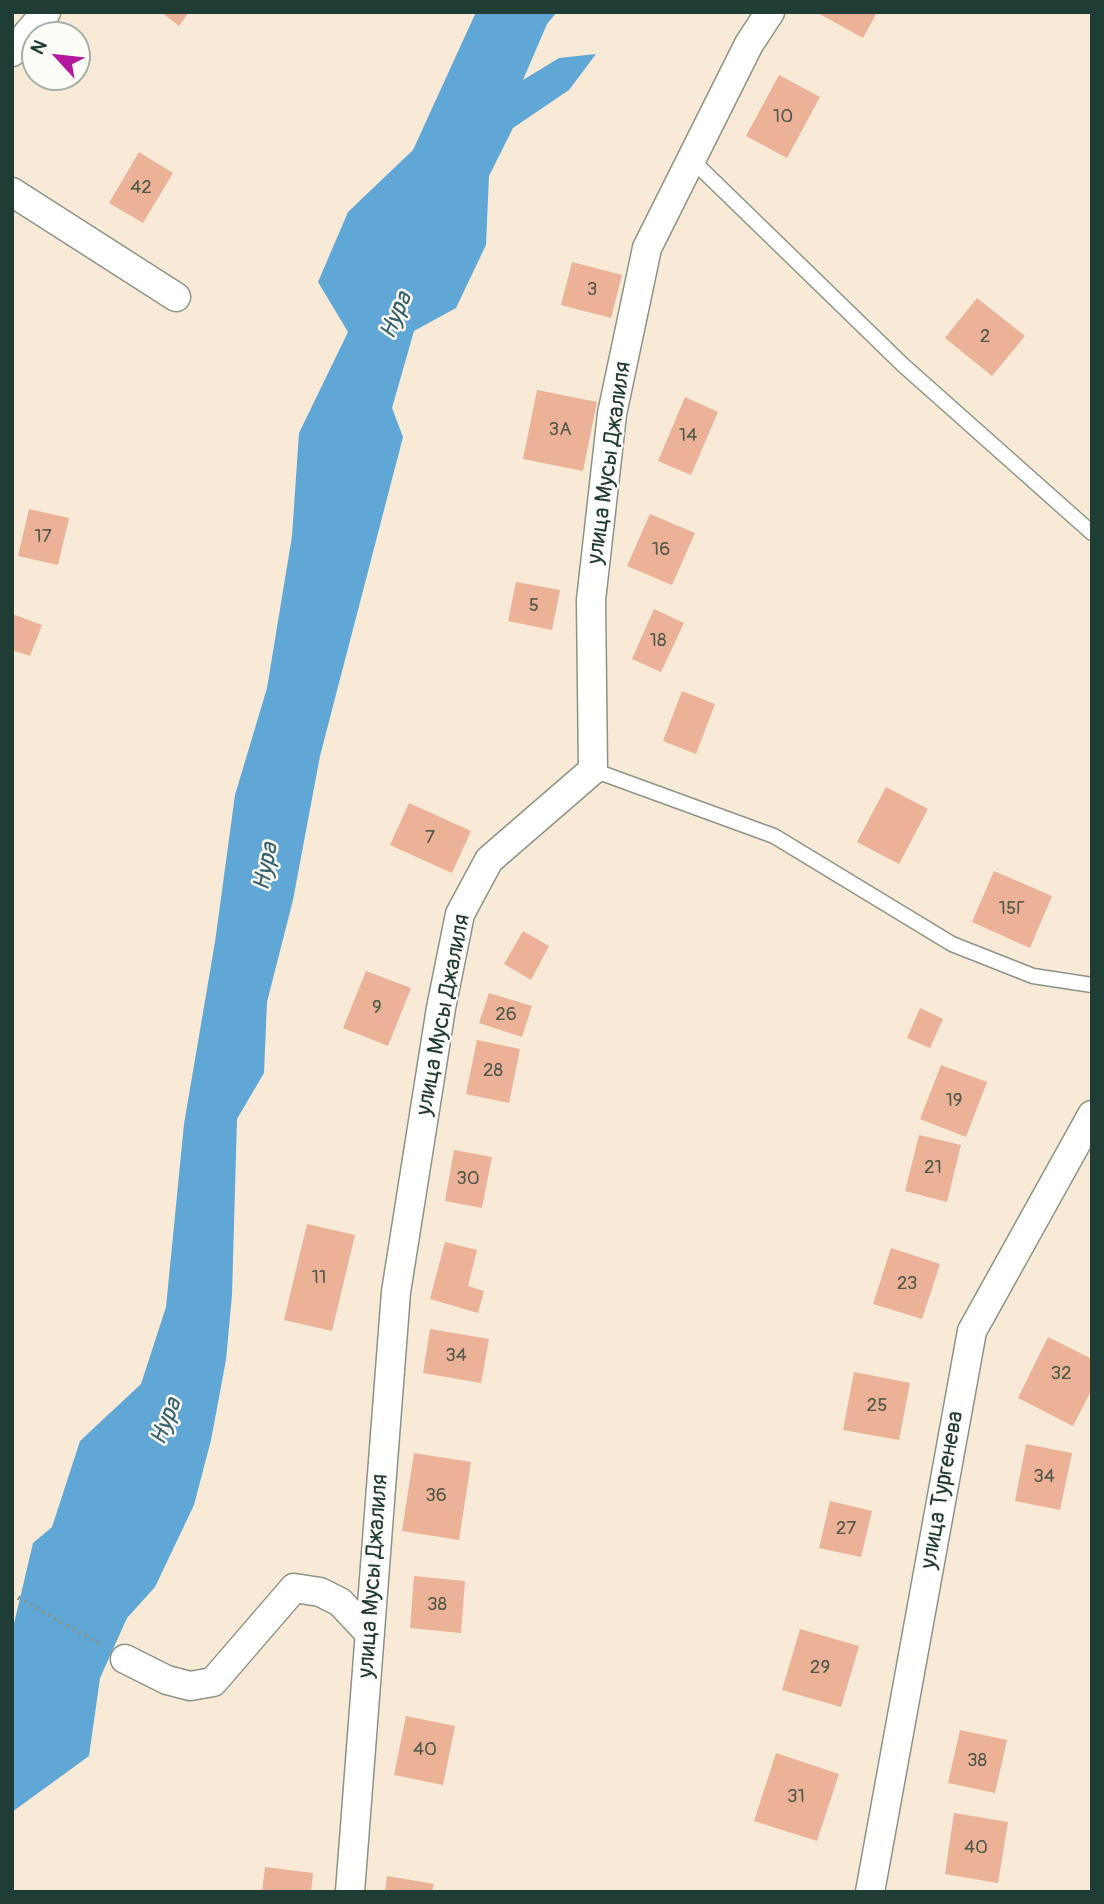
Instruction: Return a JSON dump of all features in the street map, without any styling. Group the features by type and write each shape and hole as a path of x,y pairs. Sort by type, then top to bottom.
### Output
{"street":[{"path":"12,52 46,12"},
{"name":"улица Мусы Джалиля","path":"350,1892 396,1292 441,1008 460,914 489,860 593,770 591,600 612,414 647,248 749,44 770,12"},
{"path":"12,192 176,297"},
{"name":"улица Тургенева","path":"870,1892 972,1331 1092,1115"},
{"path":"125,1659 167,1680 190,1686 213,1682 294,1588 320,1592 340,1602 370,1634"}],"lane":[{"path":"692,160 903,365 1092,533"},
{"path":"593,770 774,836 952,944 1033,976 1092,985"}],"path":[{"path":"12,1594 125,1659"}],"water":[{"name":"Нура","path":"476,12 557,12 547,24 523,80 559,58 596,54 569,90 513,128 489,176 486,245 456,308 414,331 392,408 403,437 320,756 293,900 267,1002 264,1073 237,1119 232,1295 226,1360 211,1440 194,1505 155,1587 127,1618 100,1678 89,1756 12,1812 12,1632 33,1543 52,1527 80,1441 141,1384 166,1307 184,1124 215,942 235,795 267,688 292,536 299,433 348,332 318,282 348,212 413,150"}],"building":[{"path":"161,12 189,12 179,26"},
{"path":"816,12 877,12 863,38"},
{"path":"779,75 820,97 787,158 746,136"},
{"path":"139,152 173,173 143,223 109,203"},
{"path":"572,262 622,275 611,318 561,305"},
{"path":"977,298 1025,336 992,376 945,338"},
{"path":"537,390 597,402 583,471 523,459"},
{"path":"685,397 718,412 691,475 658,461"},
{"path":"29,509 69,518 58,565 18,556"},
{"path":"650,514 695,533 672,585 627,566"},
{"path":"516,582 560,590 552,630 508,621"},
{"path":"654,609 684,623 661,672 632,659"},
{"path":"12,614 42,625 30,656 12,650"},
{"path":"682,691 715,704 696,754 663,741"},
{"path":"886,787 928,809 899,864 857,842"},
{"path":"409,803 471,831 452,873 390,845"},
{"path":"994,871 1052,896 1030,948 972,922"},
{"path":"523,931 549,946 531,980 504,964"},
{"path":"366,971 411,988 388,1046 343,1028"},
{"path":"489,993 532,1006 522,1037 479,1023"},
{"path":"920,1008 943,1019 930,1048 907,1038"},
{"path":"477,1040 520,1049 509,1103 466,1094"},
{"path":"941,1065 987,1082 966,1137 920,1119"},
{"path":"919,1135 961,1145 947,1202 905,1191"},
{"path":"454,1150 492,1157 482,1208 445,1201"},
{"path":"307,1224 355,1235 332,1331 284,1320"},
{"path":"445,1242 477,1250 468,1286 484,1291 478,1313 430,1299"},
{"path":"891,1248 940,1264 922,1319 873,1304"},
{"path":"430,1329 489,1339 481,1383 423,1373"},
{"path":"1048,1337 1092,1359 1092,1389 1073,1426 1018,1398"},
{"path":"854,1372 910,1383 899,1440 843,1430"},
{"path":"1026,1444 1072,1453 1060,1510 1015,1501"},
{"path":"414,1453 471,1462 459,1540 402,1531"},
{"path":"830,1501 872,1511 861,1557 819,1548"},
{"path":"414,1576 465,1581 461,1633 410,1628"},
{"path":"800,1629 859,1646 841,1707 782,1690"},
{"path":"406,1716 455,1726 443,1785 394,1775"},
{"path":"960,1730 1007,1740 995,1793 948,1783"},
{"path":"776,1753 839,1774 817,1841 754,1821"},
{"path":"954,1813 1008,1822 998,1883 945,1874"},
{"path":"265,1867 313,1873 311,1892 262,1892"},
{"path":"387,1876 434,1884 432,1892 385,1892"}]}
